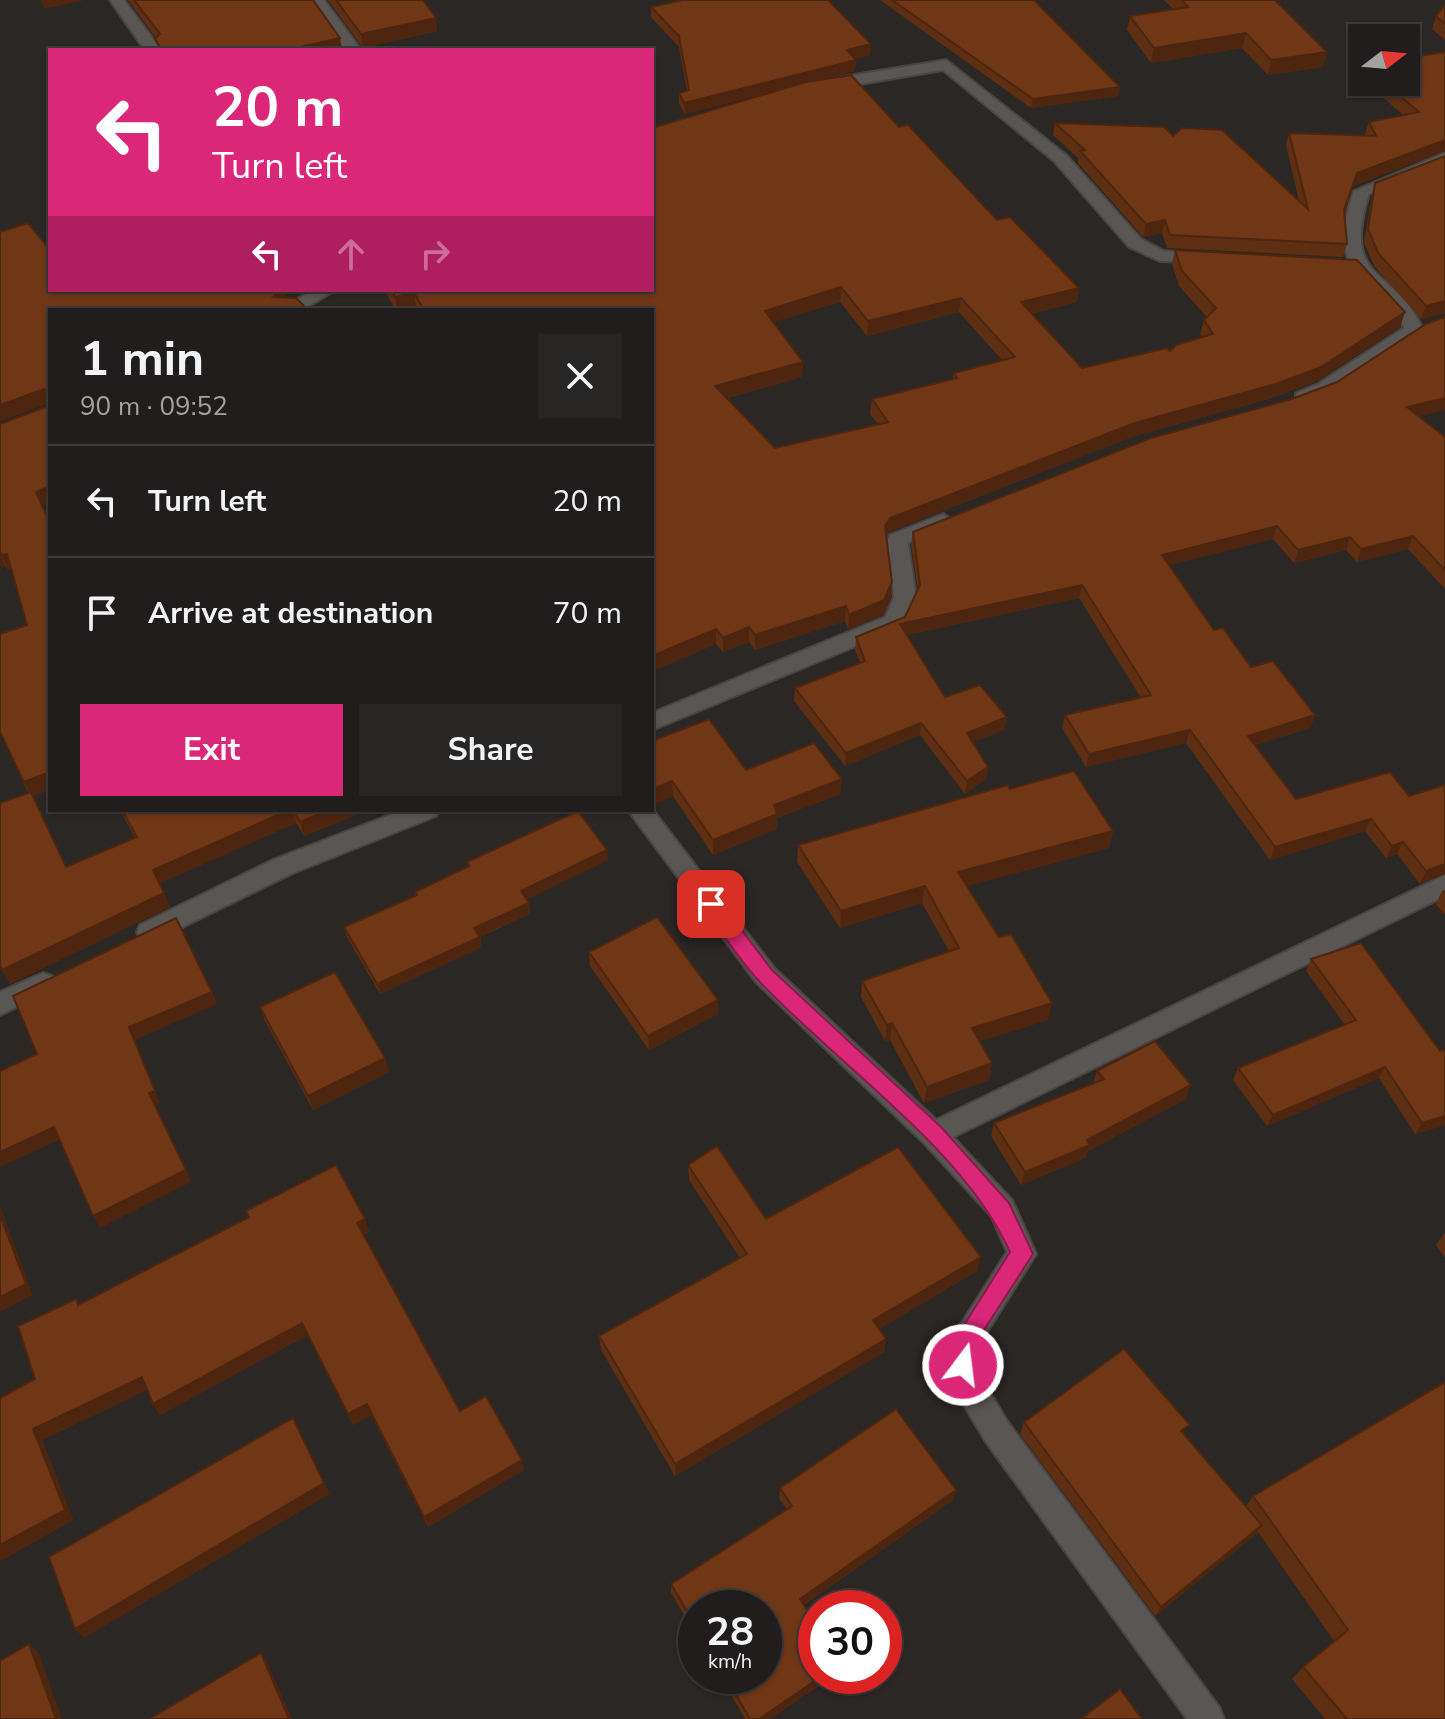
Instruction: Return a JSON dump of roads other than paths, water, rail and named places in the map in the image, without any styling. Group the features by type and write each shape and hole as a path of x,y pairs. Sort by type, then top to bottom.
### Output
{"street":[{"path":"117,0 152,48"},
{"path":"317,0 352,48"},
{"path":"804,89 946,65 1060,158 1135,243 1160,256 1217,260"},
{"path":"1414,330 1409,316 1348,266 1348,231 1362,191 1445,158"},
{"path":"292,308 322,292"},
{"path":"1280,405 1325,388 1414,330 1434,324"},
{"path":"654,721 894,622 905,597 897,540 969,511"},
{"path":"128,942 284,866 423,812"},
{"path":"642,812 765,975 933,1134 1002,1209 1022,1254 960,1349 966,1382 981,1413 1024,1464 1207,1719"},
{"path":"933,1134 1445,885"},
{"path":"0,1004 71,969"}]}
